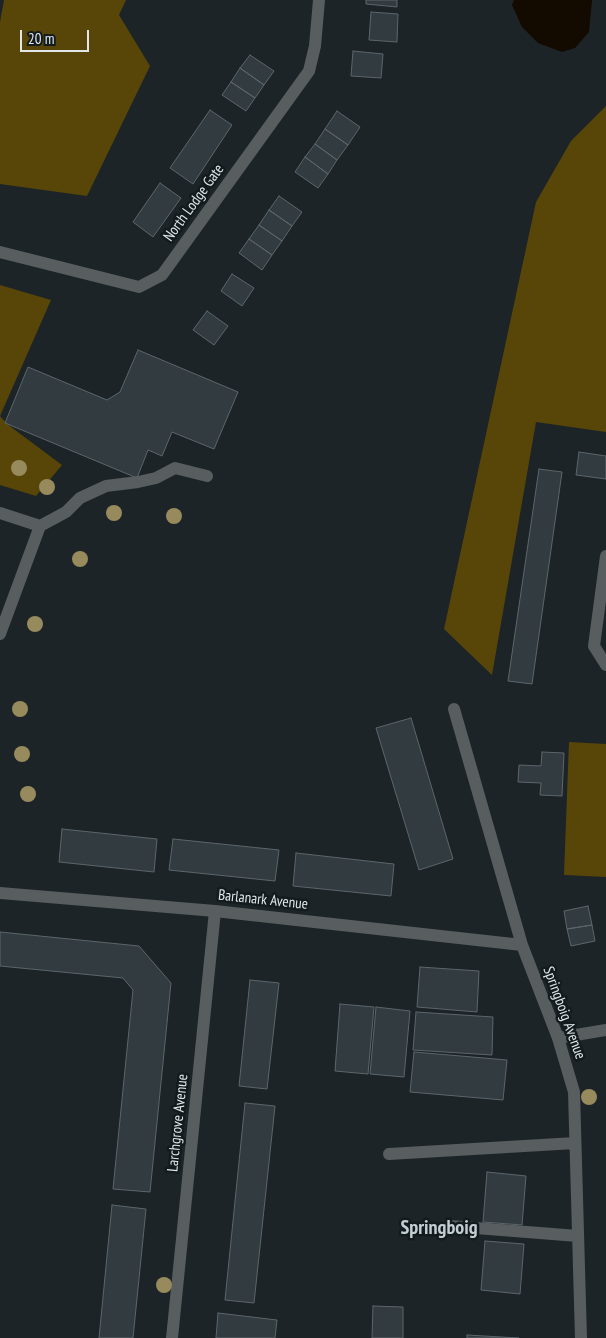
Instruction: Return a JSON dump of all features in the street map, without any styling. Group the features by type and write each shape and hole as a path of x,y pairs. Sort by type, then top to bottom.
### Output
{"street":[{"name":"North Lodge Gate","path":"0,252 139,287 162,275 309,71 315,46 319,0"},
{"path":"0,634 40,526 66,512 80,498 106,486 156,478 174,468 206,476"},
{"path":"0,513 40,526"},
{"path":"606,556 594,646 606,665"},
{"name":"Springboig Avenue","path":"454,709 522,946 558,1038 574,1092 582,1338"},
{"name":"Barlanark Avenue","path":"0,893 215,911 522,946"},
{"name":"Larchgrove Avenue","path":"172,1338 215,911"},
{"path":"558,1038 606,1030"},
{"path":"389,1154 575,1143"},
{"path":"450,1226 578,1236"}],"shaded area":[{"path":"4,0 126,0 119,15 150,66 87,196 0,184 0,22"},
{"path":"514,0 592,0 589,32 575,48 562,52 538,43 522,27 512,5"},
{"path":"606,106 606,432 536,422 492,675 444,629 536,202 571,141"},
{"path":"0,285 51,300 0,416"},
{"path":"0,416 7,424 62,465 36,496 0,485"},
{"path":"569,742 606,744 606,877 564,875"}],"building":[{"path":"366,0 397,0 397,7 366,4"},
{"path":"371,12 398,14 397,42 369,40"},
{"path":"353,51 383,54 381,78 351,76"},
{"path":"250,55 274,71 264,85 240,68"},
{"path":"240,68 264,85 255,98 231,82"},
{"path":"231,82 255,98 246,111 222,95"},
{"path":"210,110 232,125 193,184 170,168"},
{"path":"337,111 360,127 348,145 325,129"},
{"path":"325,129 348,145 337,160 315,144"},
{"path":"315,144 337,160 328,174 305,157"},
{"path":"305,157 328,174 318,188 295,172"},
{"path":"160,183 181,198 153,237 133,222"},
{"path":"279,196 302,212 292,226 269,210"},
{"path":"269,210 292,226 282,241 259,225"},
{"path":"259,225 282,241 272,255 249,239"},
{"path":"249,239 272,255 262,270 239,253"},
{"path":"232,274 254,288 242,306 221,291"},
{"path":"207,311 228,326 214,345 193,330"},
{"path":"138,350 238,392 214,449 172,432 162,456 148,450 137,478 5,423 28,367 107,400 120,392"},
{"path":"579,452 606,456 606,479 576,475"},
{"path":"539,469 562,472 532,684 508,681"},
{"path":"411,718 453,859 419,870 376,728"},
{"path":"542,752 564,753 562,796 540,795 541,783 518,782 519,765 541,766"},
{"path":"62,829 157,839 154,872 59,862"},
{"path":"173,839 279,850 275,881 169,870"},
{"path":"296,853 394,864 391,896 293,886"},
{"path":"588,906 592,925 567,929 564,911"},
{"path":"592,925 595,941 571,946 567,929"},
{"path":"0,932 139,946 171,983 150,1192 113,1189 133,990 123,978 0,966"},
{"path":"420,967 479,971 477,1012 417,1007"},
{"path":"250,980 279,983 267,1089 239,1086"},
{"path":"340,1004 374,1007 368,1074 335,1071"},
{"path":"376,1007 410,1011 404,1077 370,1074"},
{"path":"416,1012 493,1017 492,1055 413,1050"},
{"path":"414,1052 507,1060 503,1100 410,1092"},
{"path":"245,1103 275,1106 254,1303 225,1300"},
{"path":"487,1172 526,1176 522,1225 483,1222"},
{"path":"112,1205 146,1209 133,1338 99,1338"},
{"path":"485,1241 524,1244 520,1294 481,1290"},
{"path":"373,1306 403,1307 403,1338 372,1338"},
{"path":"218,1313 277,1320 275,1338 216,1338"},
{"path":"467,1335 519,1338 467,1338"}],"district":[{"name":"Springboig","path":"439,1228"}]}
